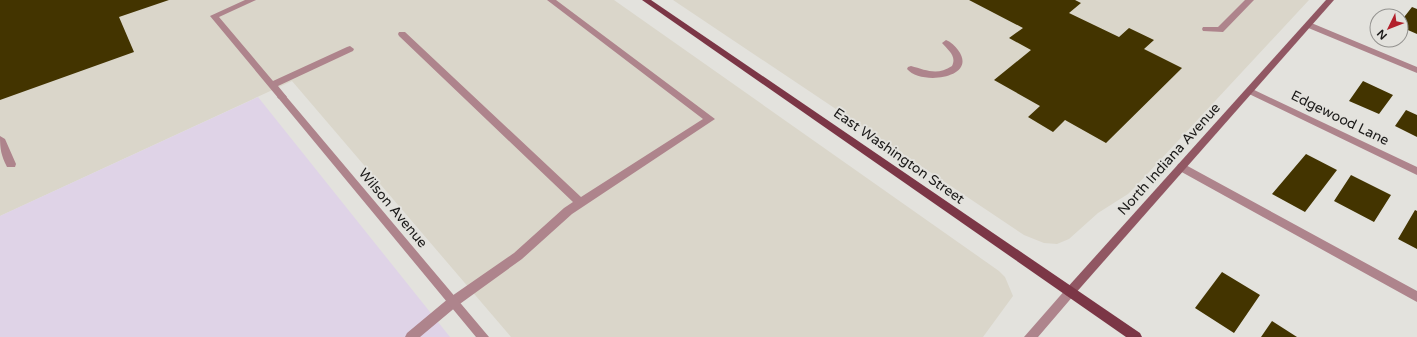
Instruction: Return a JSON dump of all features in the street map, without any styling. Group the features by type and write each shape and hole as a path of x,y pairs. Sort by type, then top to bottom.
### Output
{"main road":[{"name":"East Washington Street","path":"646,0 1136,337"}],"street":[{"name":"Wilson Avenue","path":"252,0 214,16 483,337"},
{"path":"411,337 453,302 518,256 568,212 710,120 551,0"},
{"path":"1206,29 1220,30 1250,0"},
{"name":"North Indiana Avenue","path":"1030,337 1330,0"},
{"path":"1309,25 1417,70"},
{"path":"402,34 581,203"},
{"path":"911,69 922,74 934,76 945,74 954,70 959,64 959,57 955,49 946,43"},
{"path":"272,85 350,49"},
{"name":"Edgewood Lane","path":"1250,91 1417,171"},
{"path":"0,139 11,164"},
{"path":"1182,167 1417,297"}],"shaded area":[{"path":"0,0 614,0 999,271 1005,277 1013,296 983,337 511,337 292,81 0,216"},
{"path":"673,0 1309,0 1128,194 1098,213 1069,239 1057,244 1044,243 1024,235"},
{"path":"258,97 450,337 0,337 0,216"}],"building":[{"path":"0,0 169,0 119,17 134,52 0,100"},
{"path":"969,0 1075,0 1081,3 1069,13 1119,37 1129,28 1154,40 1144,49 1182,68 1106,143 1065,120 1053,132 1028,117 1040,106 994,80 1031,50 1009,38 1023,28"},
{"path":"1412,7 1417,9 1417,34 1409,30 1409,11"},
{"path":"1363,81 1393,95 1379,114 1349,101"},
{"path":"1406,110 1417,115 1417,137 1395,126"},
{"path":"1306,154 1337,170 1305,212 1272,194"},
{"path":"1351,175 1391,195 1374,222 1334,201"},
{"path":"1415,210 1417,211 1417,249 1398,239"},
{"path":"1222,272 1260,295 1234,333 1195,308"},
{"path":"1272,321 1297,337 1261,337"}]}
